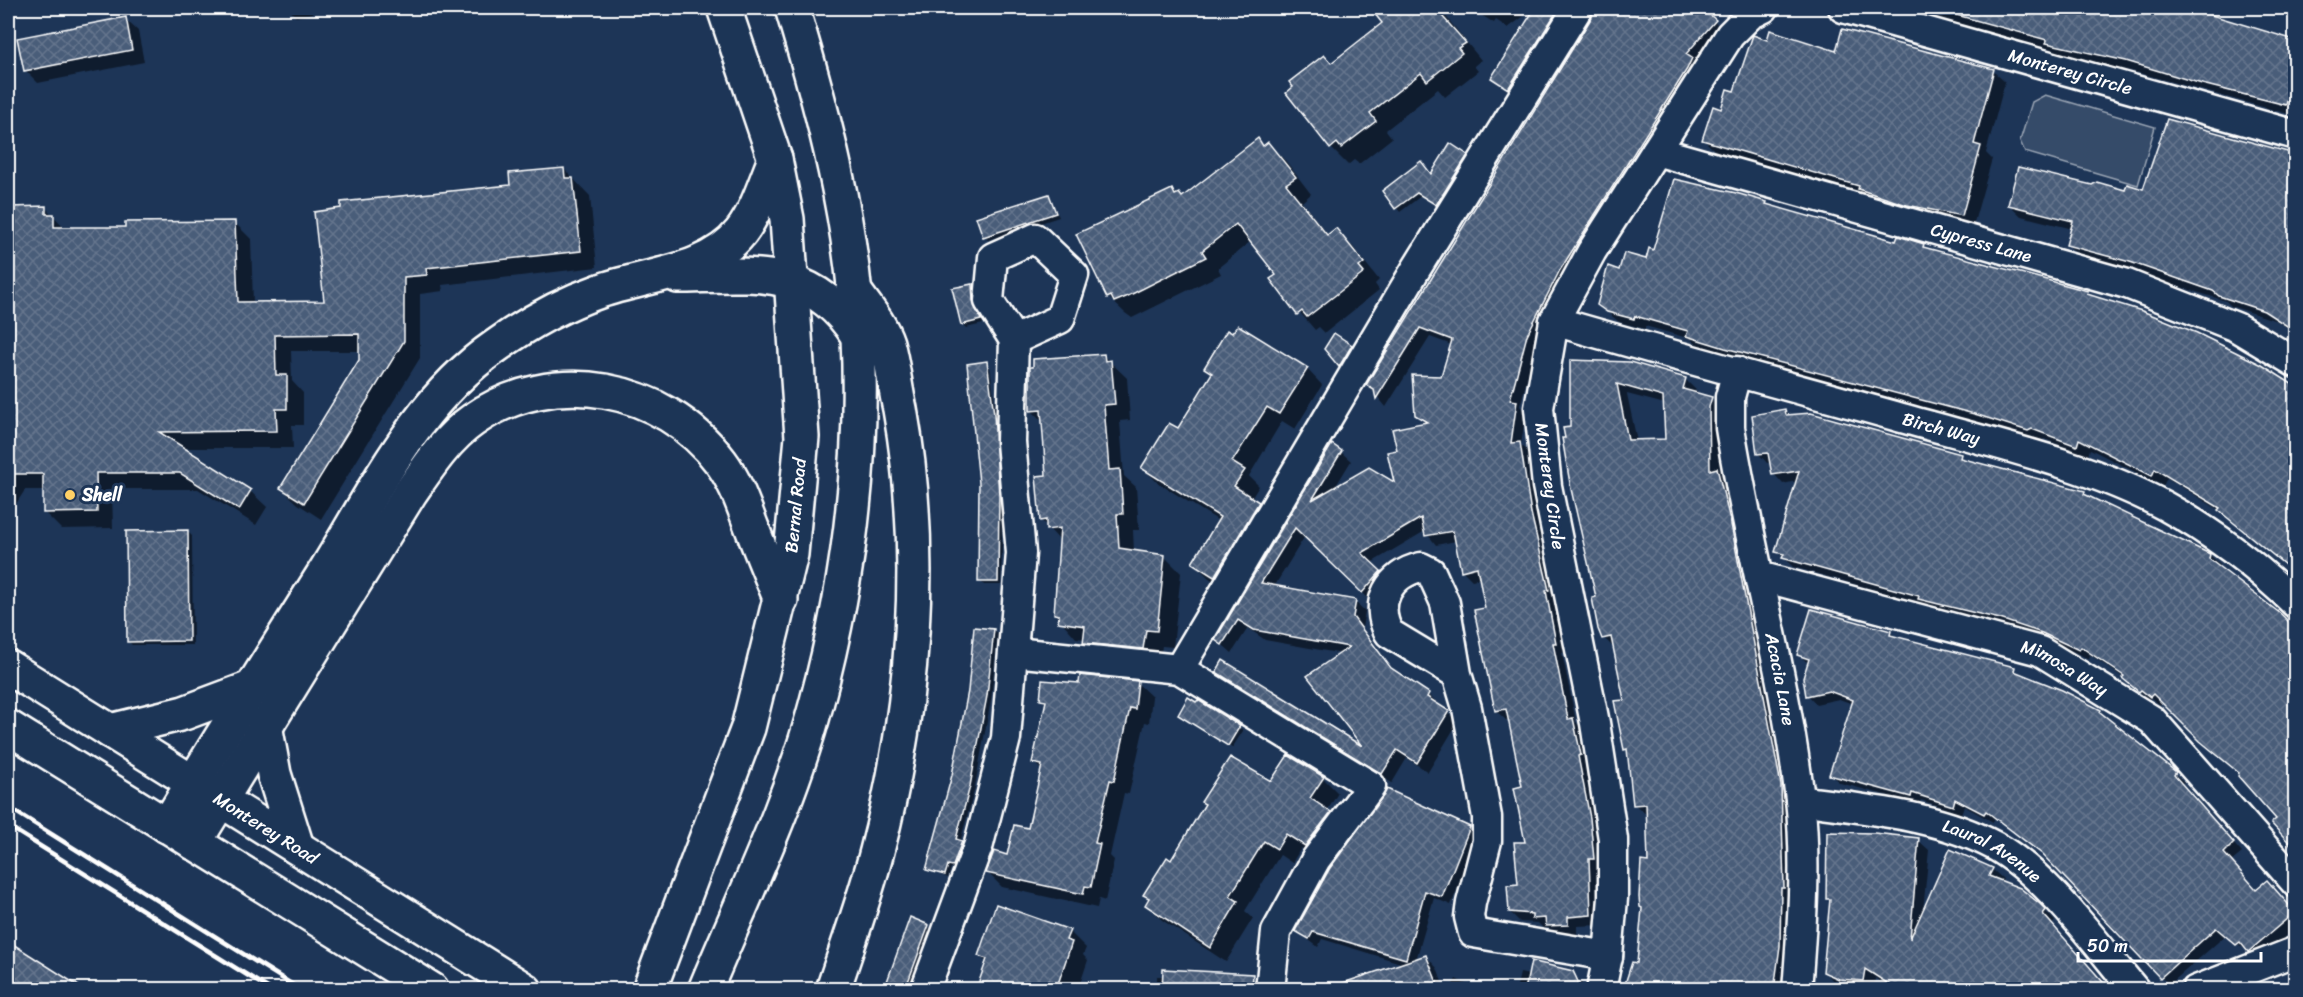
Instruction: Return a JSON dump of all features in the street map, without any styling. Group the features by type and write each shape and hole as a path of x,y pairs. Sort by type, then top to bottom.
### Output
{"main road":[{"name":"Bernal Road","path":"651,984 748,728 791,554 802,437 787,219 775,159 724,8"},
{"path":"705,990 793,776 816,706 836,617 854,501 858,440 858,336 853,289 841,204 826,133 792,8"},
{"path":"194,843 206,791 251,688 392,461 438,396 494,347 565,304 602,290 658,276 702,260 723,249 741,232 753,213 775,159"},
{"path":"658,276 760,274 793,280 827,299 858,336"},
{"path":"833,990 870,873 889,798 905,701 911,636 911,513 905,438 886,340 853,289"},
{"path":"167,826 206,791 265,725 427,468 472,420 529,394 565,387 600,389 632,397 661,409 686,425 711,450 735,484 781,600"},
{"name":"Monterey Road","path":"8,667 525,990"},
{"path":"110,731 184,713 251,688"},
{"path":"265,725 274,774 297,847"},
{"path":"8,727 432,990"}],"street":[{"path":"1179,669 1416,269 1578,8"},
{"name":"Monterey Circle","path":"1601,990 1608,956 1613,898 1613,839 1599,747 1547,486 1539,408 1554,321 1592,251 1730,35 1750,15 1764,8"},
{"name":"Monterey Circle","path":"1843,8 2295,135"},
{"name":"Cypress Lane","path":"1656,151 2127,284 2236,327 2295,363"},
{"name":"Birch Way","path":"1554,321 1737,371 2104,479 2164,505 2213,535 2259,568 2295,604"},
{"path":"925,990 979,844 1006,738 1021,553 1011,442 1014,340"},
{"name":"Acacia Lane","path":"1737,371 1730,397 1730,428 1800,800 1802,922 1797,990"},
{"name":"Mimosa Way","path":"1759,576 2040,651 2152,720 2295,883"},
{"path":"1014,652 1179,669 1371,786 1316,859 1276,932 1270,990"},
{"path":"1457,674 1467,708 1487,818 1487,841 1469,917 1473,933 1608,956"},
{"name":"Laural Avenue","path":"1800,800 1943,824 1996,846 2039,879 2135,990"},
{"path":"2196,990 2295,951"}],"shaded area":[{"path":"2045,95 2155,127 2138,185 2025,152 2020,141 2032,102"}],"building":[{"path":"1370,8 1435,8 1466,43 1458,48 1462,53 1427,81 1421,73 1370,113 1376,121 1341,148 1337,143 1330,149 1286,93 1293,87 1289,82 1324,55 1331,63 1382,23"},
{"path":"1535,8 1559,8 1508,89 1491,78"},
{"path":"1594,8 1702,8 1716,20 1686,54 1692,58 1687,69 1560,270 1527,335 1510,400 1517,401 1511,443 1520,442 1531,513 1549,590 1546,591 1556,643 1553,643 1568,719 1573,718 1581,755 1578,756 1590,818 1594,859 1589,859 1591,915 1568,917 1568,925 1546,926 1545,918 1532,919 1532,914 1509,912 1507,885 1518,884 1514,842 1525,842 1514,788 1522,786 1506,709 1495,711 1474,610 1485,608 1477,567 1461,571 1453,531 1425,536 1421,518 1362,553 1381,571 1362,593 1295,528 1261,583 1356,600 1353,617 1391,668 1429,693 1427,697 1449,711 1417,763 1397,750 1382,774 1216,672 1223,660 1362,746 1307,676 1349,647 1254,630 1238,620 1222,645 1215,640 1332,444 1342,451 1312,500 1369,467 1394,482 1387,452 1397,450 1392,429 1427,422 1415,415 1412,375 1441,376 1452,340 1420,328 1376,399 1374,390 1366,385 1592,17"},
{"path":"1954,8 2199,8 2198,11 2295,40 2295,93 2290,92 2286,105 2202,84 2126,61 2046,43 2047,40 1953,14"},
{"path":"126,17 132,50 24,71 17,38"},
{"path":"1842,29 1994,69 1974,144 1981,146 1962,216 1907,205 1858,189 1859,186 1702,140 1713,106 1721,109 1727,89 1734,91 1753,35 1767,40 1770,30 1836,51"},
{"path":"2167,119 2295,154 2295,331 2264,311 2219,296 2213,291 2130,262 2066,245 2073,221 2008,205 2018,167 2092,185 2097,182 2125,190 2127,184 2143,189"},
{"path":"1258,138 1263,146 1268,142 1296,177 1286,184 1327,235 1336,228 1364,263 1359,267 1364,273 1307,317 1302,311 1297,315 1270,279 1276,275 1236,224 1202,251 1206,257 1114,302 1111,296 1107,298 1076,234 1172,189 1175,195 1179,193 1182,197"},
{"path":"1450,143 1468,155 1436,205 1417,193 1395,209 1382,191 1421,161 1431,174"},
{"path":"564,168 565,178 573,178 581,251 426,268 427,275 404,277 404,341 304,503 280,488 359,360 359,334 275,335 276,375 287,375 287,409 276,409 277,431 159,432 251,490 239,510 180,473 96,473 97,512 43,513 43,474 8,474 9,207 46,206 46,214 54,214 54,227 125,227 125,222 235,221 238,302 324,301 314,212 341,208 341,202 510,185 509,173"},
{"path":"1674,179 1736,193 1767,202 1766,204 1896,241 1898,236 1924,244 1923,247 2088,291 2087,294 2142,311 2197,333 2262,365 2295,386 2295,573 2218,510 2220,508 2155,469 2152,476 2079,439 2077,446 2032,429 2028,431 1978,415 1725,348 1686,336 1688,331 1635,316 1634,319 1607,312 1597,305 1608,266 1619,270 1624,253 1646,259 1649,248 1653,250"},
{"path":"1049,194 1056,213 983,237 976,217"},
{"path":"972,284 973,300 981,320 961,325 952,288"},
{"path":"1238,325 1308,368 1279,414 1267,407 1232,462 1245,470 1234,486 1259,502 1214,577 1192,563 1220,517 1141,468 1169,423 1178,428 1212,373 1204,368 1227,330 1232,333"},
{"path":"1334,333 1352,345 1339,367 1324,349"},
{"path":"1104,354 1105,361 1111,360 1115,404 1104,405 1109,470 1120,469 1123,514 1117,514 1119,548 1165,555 1157,631 1146,630 1143,649 1083,643 1085,626 1058,622 1059,615 1054,614 1060,528 1046,530 1046,520 1040,521 1036,476 1046,475 1041,410 1030,411 1030,367 1033,367 1033,359"},
{"path":"1570,360 1630,362 1686,378 1683,389 1712,397 1709,407 1710,470 1717,468 1731,524 1781,785 1784,888 1781,888 1780,946 1774,990 1623,990 1632,962 1637,963 1642,908 1639,897 1641,861 1648,862 1646,804 1633,805 1627,749 1624,750 1614,701 1624,700 1611,637 1602,639 1598,629 1592,598 1596,597 1571,489 1562,438 1565,438 1563,428 1570,427","holes":["1617,384 1663,397 1665,439 1628,440"]},
{"path":"987,361 994,414 999,496 998,582 978,582 979,483 967,364"},
{"path":"1785,409 1786,415 1811,413 1961,454 1960,458 2085,491 2084,494 2210,554 2209,559 2281,614 2295,628 2295,849 2271,823 2276,819 2238,776 2239,773 2200,741 2153,694 2150,697 2141,690 2139,692 2122,678 2124,676 2081,647 2079,650 2042,633 2000,619 1918,599 1919,596 1782,558 1784,554 1775,552 1799,471 1772,475 1768,453 1757,454 1752,415"},
{"name":"Shell","path":"188,530 189,641 127,642 126,531"},
{"path":"1811,609 1891,631 1890,635 2015,667 2014,671 2062,690 2101,710 2100,712 2176,772 2174,775 2234,843 2224,853 2256,889 2267,880 2295,912 2248,952 2240,942 2236,945 2216,928 2160,978 2042,854 1986,811 1984,814 1955,799 1953,806 1912,793 1911,797 1829,775 1853,700 1829,691 1806,696 1803,678 1809,659 1797,655"},
{"path":"974,627 994,629 987,696 970,786 956,839 962,841 953,866 948,865 945,875 926,870 952,775 968,691"},
{"path":"1080,675 1138,681 1135,709 1130,708 1114,781 1110,780 1095,843 1100,844 1091,887 1085,886 1083,894 986,873 994,851 1007,855 1014,825 1028,828 1042,765 1032,763 1046,701 1040,700 1042,680 1079,683"},
{"path":"1188,697 1196,702 1198,700 1240,726 1228,746 1178,715"},
{"path":"1288,755 1324,777 1310,798 1331,812 1305,846 1286,834 1277,849 1264,841 1230,896 1238,901 1210,948 1145,905 1149,898 1143,895 1167,857 1171,860 1205,804 1201,802 1230,757 1271,781"},
{"path":"1387,789 1470,827 1442,897 1425,891 1406,959 1313,932 1309,939 1295,931 1330,868"},
{"path":"1827,832 1874,833 1919,838 1910,939 1950,849 1993,868 1989,876 2020,888 2040,904 2046,910 2043,914 2110,990 1898,990 1865,969 1863,981 1839,979 1823,972 1830,899 1826,899"},
{"path":"996,904 1070,930 1066,940 1072,942 1058,984 1048,981 1045,990 976,990 987,959 978,956"},
{"path":"910,917 929,925 905,990 884,990"},
{"path":"8,941 85,990 8,990"},
{"path":"1426,955 1440,990 1335,990 1334,986"},
{"path":"1531,961 1573,971 1582,990 1525,990"},
{"path":"1163,969 1253,974 1252,990 1162,990"}],"railway":[{"path":"8,807 301,990"},
{"path":"8,826 271,990"}],"place":[{"name":"Shell","path":"70,495"}]}
